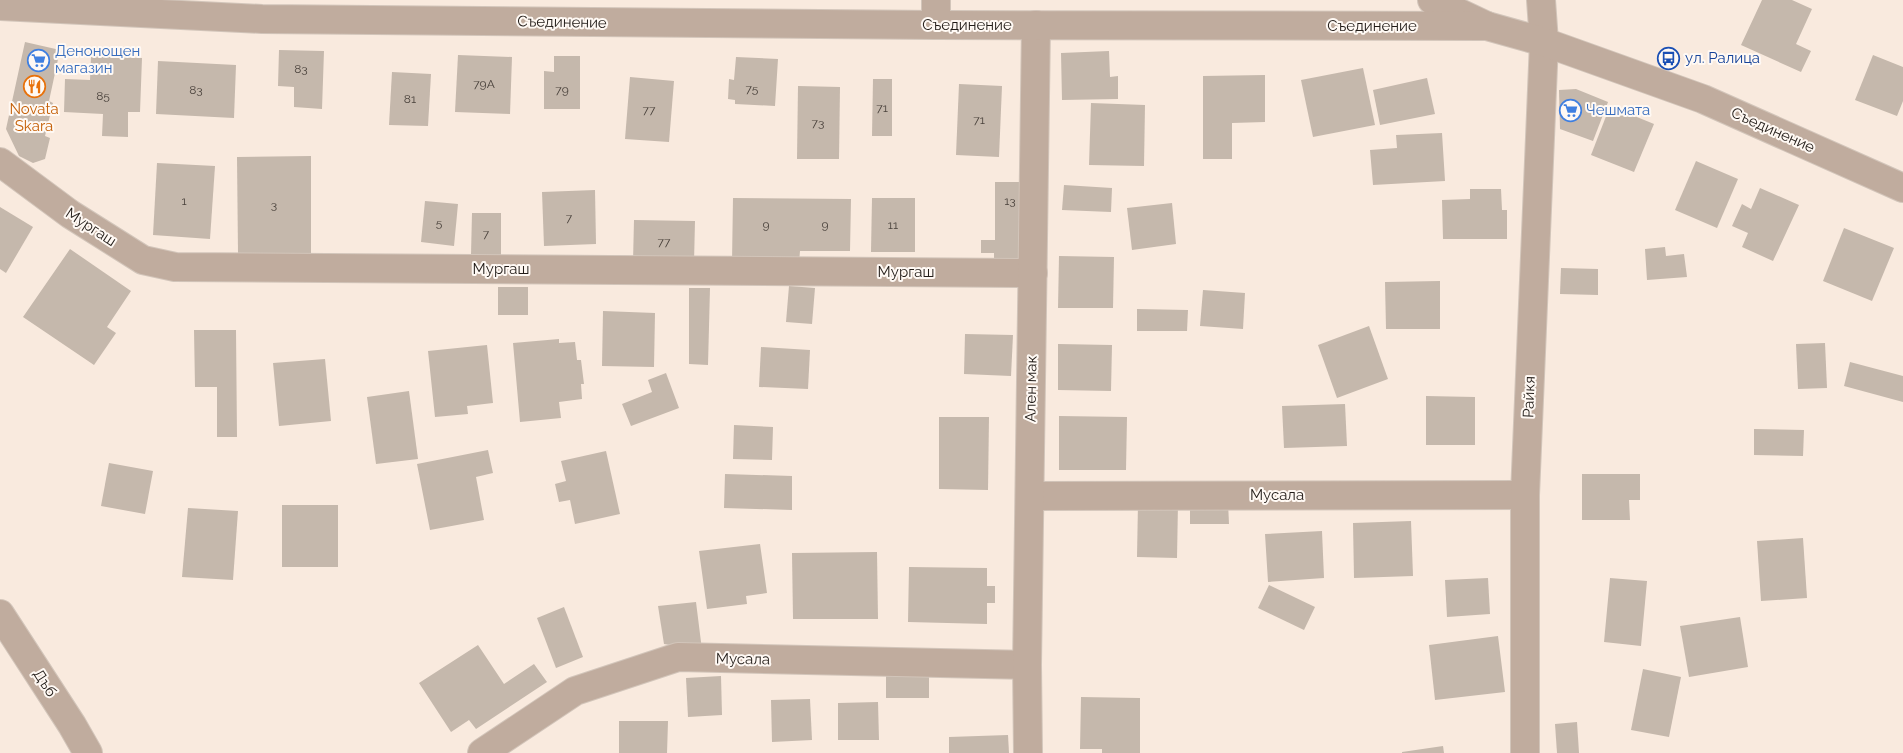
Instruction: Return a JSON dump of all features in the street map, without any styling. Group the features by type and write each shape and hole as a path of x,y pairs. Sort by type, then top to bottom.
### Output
{"street":[{"path":"1432,0 1487,26"},
{"name":"Райкя","path":"1525,753 1525,495 1544,42 1541,0"},
{"name":"Съединение","path":"7,8 262,19 936,12 1036,25 1487,26 1544,42 1702,99 1903,188"},
{"name":"Ален мак","path":"1028,753 1027,665 1036,25"},
{"name":"Мургаш","path":"0,162 70,214 143,260 175,267 1033,273"},
{"name":"Мусала","path":"1030,496 1525,495"},
{"name":"Дъб","path":"0,614 88,753"},
{"name":"Мусала","path":"482,753 575,690 678,657 1027,665"}],"building":[{"path":"1762,0 1792,0 1812,9 1796,44 1811,51 1801,72 1741,45"},
{"path":"25,42 60,50 49,101 53,103 45,136 50,138 45,159 33,163 19,156 6,129"},
{"path":"279,50 324,51 322,109 294,107 294,87 278,86"},
{"path":"1109,51 1110,77 1118,76 1118,99 1062,100 1061,53"},
{"path":"458,55 512,57 510,114 455,112"},
{"path":"1873,55 1903,67 1903,101 1897,116 1855,100"},
{"path":"91,56 142,58 140,112 128,112 128,137 102,136 103,114 64,112 65,79 90,80"},
{"path":"554,56 580,56 580,109 544,109 544,71 554,72"},
{"path":"736,57 778,59 775,106 735,104 735,100 728,99 729,79 734,80"},
{"path":"158,61 236,65 234,118 156,114"},
{"path":"1363,68 1375,125 1313,137 1301,80"},
{"path":"392,72 431,74 428,126 389,125"},
{"path":"1265,75 1265,122 1232,123 1232,159 1203,159 1203,76"},
{"path":"630,77 674,81 669,142 625,139"},
{"path":"1427,78 1435,114 1380,125 1373,90"},
{"path":"873,79 892,79 892,136 872,136"},
{"path":"959,84 1002,86 999,157 956,155"},
{"path":"798,86 840,87 839,159 797,159"},
{"path":"1576,89 1608,102 1593,141 1560,129 1559,90"},
{"path":"1091,103 1145,105 1144,166 1089,165"},
{"path":"1610,106 1654,124 1634,172 1591,155"},
{"path":"1442,133 1445,181 1373,185 1370,150 1397,148 1396,135"},
{"path":"311,156 311,253 238,253 237,157"},
{"path":"1696,161 1738,179 1717,228 1675,210"},
{"path":"157,163 215,166 210,239 153,235"},
{"path":"995,182 1025,182 1025,268 994,267 994,253 981,253 981,240 995,240"},
{"path":"1064,185 1112,188 1111,212 1062,210"},
{"path":"1760,188 1799,205 1773,261 1742,247 1748,233 1732,226 1742,204 1751,209"},
{"path":"1470,189 1501,189 1502,210 1507,210 1507,239 1443,239 1442,200 1470,199"},
{"path":"595,190 596,244 544,246 542,192"},
{"path":"733,198 851,199 850,251 800,251 799,263 732,262"},
{"path":"872,198 915,198 915,252 871,252"},
{"path":"425,201 458,204 454,246 421,242"},
{"path":"1172,203 1176,244 1132,250 1127,208"},
{"path":"0,207 33,227 6,273 0,269"},
{"path":"472,213 501,213 501,255 471,255"},
{"path":"634,220 695,221 694,263 633,262"},
{"path":"1844,228 1894,248 1872,301 1823,281"},
{"path":"1665,247 1666,256 1684,254 1687,277 1647,280 1645,249"},
{"path":"70,249 131,291 107,327 116,333 94,365 23,317"},
{"path":"1059,256 1114,257 1113,308 1058,308"},
{"path":"1561,268 1598,269 1598,295 1560,294"},
{"path":"1440,281 1440,329 1386,329 1385,282"},
{"path":"789,286 815,288 812,324 786,322"},
{"path":"498,287 528,287 528,315 498,315"},
{"path":"689,288 710,288 708,365 689,364"},
{"path":"1203,290 1245,293 1243,329 1200,326"},
{"path":"1137,309 1188,310 1187,331 1137,331"},
{"path":"603,311 655,313 654,367 602,366"},
{"path":"1369,326 1388,379 1337,398 1318,345"},
{"path":"194,330 236,330 237,437 217,437 217,387 195,387"},
{"path":"965,334 1013,335 1011,376 964,374"},
{"path":"559,339 559,343 575,342 577,360 581,360 584,384 581,384 582,399 559,402 561,418 520,422 513,343"},
{"path":"1825,343 1827,388 1798,389 1796,344"},
{"path":"1058,344 1112,345 1111,391 1058,390"},
{"path":"487,345 493,403 467,406 468,414 435,417 428,351"},
{"path":"761,347 810,350 808,389 759,387"},
{"path":"325,359 331,421 279,426 273,363"},
{"path":"1850,362 1903,376 1903,402 1844,386"},
{"path":"666,373 679,408 631,426 622,404 652,392 648,380"},
{"path":"409,391 418,459 376,464 367,397"},
{"path":"1426,396 1475,397 1475,445 1426,445"},
{"path":"1345,404 1347,446 1284,448 1282,406"},
{"path":"1059,416 1127,417 1126,470 1059,470"},
{"path":"939,417 989,417 988,490 939,489"},
{"path":"734,425 773,427 772,460 733,459"},
{"path":"1754,429 1804,430 1803,456 1754,455"},
{"path":"488,450 493,473 476,477 484,520 430,530 417,464"},
{"path":"606,451 620,514 575,524 570,500 559,502 555,484 566,481 561,461"},
{"path":"109,463 153,471 145,514 101,506"},
{"path":"725,474 792,476 792,510 724,508"},
{"path":"1582,474 1640,474 1640,500 1629,500 1630,520 1582,520"},
{"path":"1228,502 1229,524 1190,524 1190,503"},
{"path":"1138,503 1178,503 1177,558 1137,557"},
{"path":"282,505 338,505 338,567 282,567"},
{"path":"188,508 238,511 233,580 182,577"},
{"path":"1411,521 1413,576 1354,578 1353,523"},
{"path":"1322,531 1324,578 1268,582 1265,534"},
{"path":"1803,538 1807,598 1761,601 1757,541"},
{"path":"760,544 767,593 746,596 747,604 707,609 699,551"},
{"path":"877,552 878,619 793,619 792,553"},
{"path":"909,567 987,568 987,586 995,586 995,603 987,603 987,624 908,622"},
{"path":"1488,578 1490,614 1447,617 1445,580"},
{"path":"1610,578 1647,581 1641,646 1604,642"},
{"path":"1269,585 1315,607 1304,630 1258,608"},
{"path":"696,602 702,650 664,644 658,606"},
{"path":"564,607 583,657 556,668 537,618"},
{"path":"1740,617 1748,667 1689,677 1680,626"},
{"path":"1498,636 1505,692 1435,700 1429,645"},
{"path":"478,645 504,684 534,664 547,682 476,729 469,720 451,732 419,683"},
{"path":"1643,669 1681,677 1669,737 1631,730"},
{"path":"929,675 929,698 886,698 886,676"},
{"path":"721,676 722,715 688,717 686,678"},
{"path":"1081,697 1140,698 1140,753 1102,753 1102,749 1080,749"},
{"path":"810,699 812,740 772,742 771,700"},
{"path":"878,702 879,740 838,740 838,703"},
{"path":"619,721 668,721 667,753 619,753"},
{"path":"1577,722 1579,753 1557,753 1555,724"},
{"path":"1008,735 1009,753 949,753 949,737"},
{"path":"1443,746 1444,753 1402,753 1402,752"}],"place":[{"name":"ул. Ралица","path":"1669,58"},
{"name":"Денонощен магазин","path":"39,60"},
{"name":"Novata Skara","path":"34,86"},
{"name":"Чешмата","path":"1570,110"}]}
